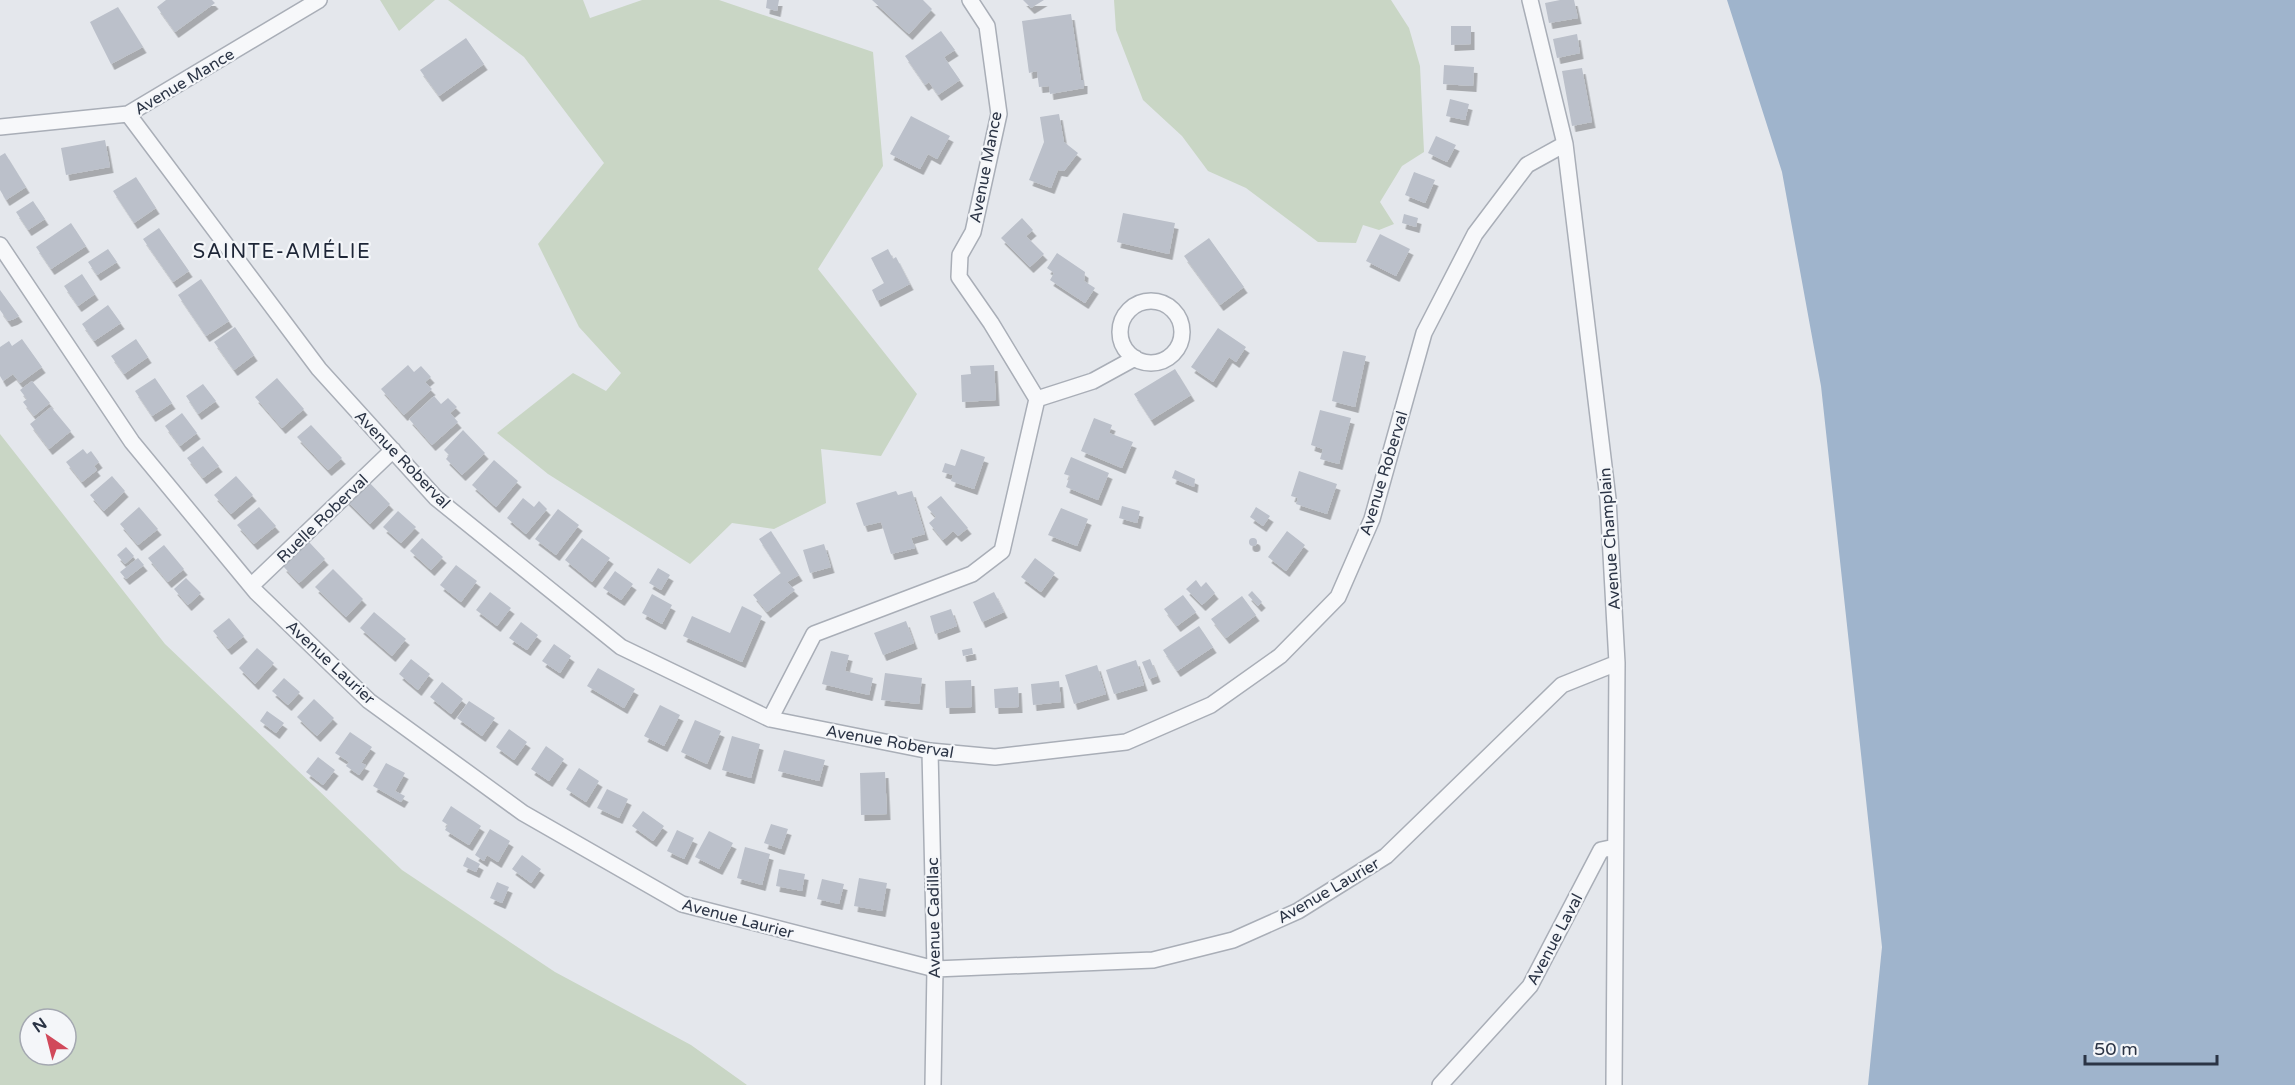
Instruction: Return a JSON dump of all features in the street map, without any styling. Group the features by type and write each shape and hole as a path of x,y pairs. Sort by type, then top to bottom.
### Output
{"street":[{"name":"Avenue Mance","path":"0,127 128,114 319,0"},
{"name":"Avenue Mance","path":"970,0 987,26 999,114 973,232 960,255 959,277 991,323 1037,399"},
{"name":"Avenue Champlain","path":"1530,0 1565,144 1608,499 1617,663 1614,1085"},
{"name":"Avenue Roberval","path":"128,114 319,369 436,498 621,647 770,719 930,751 995,757 1126,742 1211,705 1280,656 1338,597 1372,519 1424,333 1475,234 1527,165 1565,144"},
{"name":"Avenue Laurier","path":"0,245 132,442 252,586 369,701 523,813 682,904 934,969 1153,960 1233,940 1298,911 1386,856 1562,685 1617,663"},
{"path":"770,719 814,634 972,574 1002,551 1037,399 1093,381 1135,358 1153,363 1162,361 1177,350 1181,341 1181,323 1167,305 1152,301 1145,302 1129,310 1124,318 1121,336 1123,344 1135,358"},
{"name":"Ruelle Roberval","path":"252,586 393,450"},
{"name":"Avenue Cadillac","path":"930,751 934,969 933,1085"},
{"name":"Avenue Laval","path":"1440,1085 1530,986 1601,850 1615,847"}],"green space":[{"path":"380,0 435,0 399,31"},
{"path":"448,0 583,0 590,18 642,0 719,0 873,52 883,166 818,269 917,394 881,456 821,449 826,503 774,529 732,523 690,564 548,474 497,433 573,373 606,391 621,373 579,327 538,244 604,163 524,57"},
{"path":"1114,0 1391,0 1409,28 1420,66 1424,152 1402,166 1380,202 1394,224 1379,230 1363,225 1356,243 1318,242 1246,188 1208,171 1182,136 1143,100 1116,30"},
{"path":"0,434 165,644 402,870 555,972 691,1045 747,1085 0,1085"}],"water":[{"path":"1727,0 2295,0 2295,1085 1868,1085 1882,947 1821,386 1782,172"}],"building":[{"path":"166,0 212,0 215,3 175,32 157,7"},
{"path":"767,0 779,0 777,11 766,8"},
{"path":"872,0 923,0 932,9 909,34"},
{"path":"1023,0 1044,0 1031,8"},
{"path":"1574,0 1578,18 1549,23 1545,3"},
{"path":"118,7 143,47 111,64 90,22"},
{"path":"1071,14 1084,88 1050,94 1049,86 1039,87 1037,71 1029,73 1022,21"},
{"path":"1451,26 1471,26 1471,44 1451,45"},
{"path":"941,31 955,50 944,57 960,80 938,95 929,82 925,85 905,56"},
{"path":"1577,34 1580,53 1557,58 1553,39"},
{"path":"466,38 484,64 439,96 420,70"},
{"path":"1444,65 1474,67 1473,86 1443,84"},
{"path":"1582,68 1592,122 1572,126 1562,71"},
{"path":"1450,99 1469,104 1465,120 1446,116"},
{"path":"1059,114 1064,142 1078,153 1064,171 1058,170 1051,188 1029,180 1044,142 1040,117"},
{"path":"911,116 950,136 937,159 928,154 920,169 890,154"},
{"path":"1436,136 1456,145 1447,162 1428,153"},
{"path":"105,140 110,167 66,175 61,148"},
{"path":"5,153 26,187 6,200 0,190 0,156"},
{"path":"1414,172 1435,180 1425,203 1405,195"},
{"path":"136,177 156,208 134,223 113,191"},
{"path":"33,201 45,219 28,230 16,212"},
{"path":"1123,213 1175,223 1169,254 1117,242"},
{"path":"1404,214 1418,218 1416,227 1402,223"},
{"path":"1022,218 1033,230 1026,236 1044,254 1030,267 1001,238"},
{"path":"71,223 86,246 51,269 36,247"},
{"path":"159,228 189,271 173,282 143,239"},
{"path":"1380,234 1410,249 1396,276 1366,261"},
{"path":"1209,238 1244,287 1220,305 1184,256"},
{"path":"108,249 117,262 97,275 88,262"},
{"path":"888,249 893,259 896,257 910,284 877,301 872,290 884,283 871,258"},
{"path":"1057,253 1085,272 1084,281 1095,288 1085,303 1050,280 1054,273 1047,268"},
{"path":"82,274 95,294 78,306 64,286"},
{"path":"201,279 229,321 206,336 178,295"},
{"path":"0,290 19,316 14,319 8,321 0,310"},
{"path":"108,305 121,323 94,341 82,324"},
{"path":"235,327 254,355 234,370 214,342"},
{"path":"1218,328 1246,347 1236,362 1229,357 1213,382 1191,367"},
{"path":"22,339 42,367 20,383 13,374 3,381 0,376 0,347 9,341 12,346"},
{"path":"136,339 148,357 124,374 111,356"},
{"path":"1343,351 1366,356 1355,407 1332,401"},
{"path":"408,365 414,372 421,366 431,377 425,382 432,389 404,415 381,389"},
{"path":"994,365 996,400 962,402 961,375 971,374 970,366"},
{"path":"1175,369 1191,395 1151,420 1134,394"},
{"path":"155,378 172,403 152,416 135,391"},
{"path":"277,378 304,409 282,428 255,397"},
{"path":"32,381 50,403 34,416 23,402 27,399 20,390"},
{"path":"203,384 216,401 198,414 186,396"},
{"path":"434,396 441,404 448,398 457,407 450,413 458,422 432,445 409,419"},
{"path":"51,407 71,431 49,449 30,424"},
{"path":"1320,410 1351,418 1339,464 1320,459 1323,449 1311,445"},
{"path":"182,413 197,433 180,446 165,426"},
{"path":"1094,418 1112,425 1109,433 1133,442 1122,468 1081,451"},
{"path":"311,425 342,458 328,470 297,437"},
{"path":"463,430 485,453 462,475 446,459 449,455 444,450"},
{"path":"203,446 219,466 203,478 187,458"},
{"path":"83,449 87,454 91,451 99,462 94,466 97,470 82,482 66,462"},
{"path":"961,449 985,457 974,489 951,481 953,475 942,472 945,463 955,466"},
{"path":"1071,457 1109,473 1098,500 1066,487 1070,476 1064,474"},
{"path":"494,460 518,481 496,507 472,485"},
{"path":"1175,470 1195,479 1194,487 1172,478"},
{"path":"1299,471 1337,484 1327,514 1296,504 1298,498 1291,496"},
{"path":"112,476 125,491 104,511 90,495"},
{"path":"236,476 253,495 231,514 214,495"},
{"path":"366,479 390,504 370,524 345,499"},
{"path":"896,491 898,495 912,491 925,534 911,538 915,548 891,554 881,522 864,526 856,503"},
{"path":"941,496 968,528 958,536 953,531 943,540 929,523 936,517 927,507"},
{"path":"523,498 534,507 539,501 547,509 526,534 507,518"},
{"path":"1122,506 1140,511 1137,523 1119,518"},
{"path":"139,507 158,529 138,545 120,524"},
{"path":"259,507 276,526 254,544 237,525"},
{"path":"1256,507 1270,516 1263,526 1250,517"},
{"path":"1061,508 1088,519 1077,546 1048,535"},
{"path":"558,509 579,525 556,555 535,539"},
{"path":"398,511 416,527 401,543 383,527"},
{"path":"771,531 799,575 787,582 795,590 767,612 753,595 781,573 759,539"},
{"path":"1287,531 1305,545 1286,571 1268,557"},
{"path":"422,538 443,557 431,570 410,551"},
{"path":"582,538 610,558 592,582 565,560"},
{"path":"1253,538 1257,542 1253,546 1249,542"},
{"path":"309,542 325,559 299,583 283,566"},
{"path":"824,544 831,567 810,573 803,550"},
{"path":"164,545 184,569 168,582 148,558"},
{"path":"126,547 134,556 125,564 117,555"},
{"path":"138,558 144,565 126,579 120,572"},
{"path":"1035,558 1055,573 1041,592 1021,577"},
{"path":"456,565 477,581 461,602 440,585"},
{"path":"658,568 670,575 661,590 649,583"},
{"path":"333,569 363,599 346,617 315,587"},
{"path":"615,571 633,584 621,600 603,588"},
{"path":"186,578 201,593 188,605 174,589"},
{"path":"1196,580 1201,587 1206,582 1215,593 1202,605 1186,589"},
{"path":"1252,591 1262,602 1258,606 1248,595"},
{"path":"490,592 511,608 497,626 476,610"},
{"path":"994,592 1004,612 982,622 973,602"},
{"path":"652,594 672,605 662,624 642,613"},
{"path":"1183,595 1196,612 1177,626 1164,609"},
{"path":"1242,596 1256,615 1226,638 1211,619"},
{"path":"742,606 762,616 742,662 683,636 692,616 730,633"},
{"path":"951,609 957,626 935,634 930,616"},
{"path":"374,612 406,639 392,656 360,628"},
{"path":"229,618 244,636 228,649 213,631"},
{"path":"906,621 914,643 883,655 874,633"},
{"path":"521,622 538,635 527,650 509,638"},
{"path":"1199,626 1213,647 1177,671 1163,650"},
{"path":"554,644 571,656 560,673 542,661"},
{"path":"257,648 274,663 255,684 239,668"},
{"path":"972,648 973,654 963,656 962,650"},
{"path":"831,651 849,655 845,671 873,678 869,695 822,684"},
{"path":"411,659 430,674 418,690 399,674"},
{"path":"1150,659 1157,676 1149,679 1142,662"},
{"path":"1136,660 1144,685 1114,694 1106,670"},
{"path":"1097,665 1106,694 1074,704 1065,675"},
{"path":"598,668 635,689 624,708 587,686"},
{"path":"885,673 922,678 919,704 881,700"},
{"path":"284,678 300,692 288,705 272,691"},
{"path":"971,680 972,707 946,708 945,681"},
{"path":"1059,681 1061,702 1033,705 1031,684"},
{"path":"442,682 463,699 451,714 430,697"},
{"path":"1018,687 1019,707 995,708 994,689"},
{"path":"314,699 334,718 317,736 297,717"},
{"path":"469,701 495,718 482,736 457,718"},
{"path":"660,705 680,715 664,746 644,736"},
{"path":"267,711 284,723 276,733 260,721"},
{"path":"695,720 721,731 707,764 681,752"},
{"path":"509,729 527,742 514,760 496,747"},
{"path":"350,732 372,747 361,763 366,765 359,775 346,766 349,762 335,753"},
{"path":"732,736 760,744 751,778 722,770"},
{"path":"546,746 564,759 549,781 531,769"},
{"path":"784,750 825,760 819,781 778,771"},
{"path":"318,757 335,770 323,785 306,772"},
{"path":"386,763 405,773 395,791 405,796 401,802 373,786"},
{"path":"579,768 599,781 586,802 566,789"},
{"path":"885,772 887,814 861,815 860,773"},
{"path":"607,789 628,799 619,818 597,808"},
{"path":"451,806 481,826 469,845 445,830 448,825 442,821"},
{"path":"643,811 664,826 653,841 632,826"},
{"path":"771,824 788,829 781,849 764,843"},
{"path":"490,829 510,841 498,862 487,855 484,861 475,855"},
{"path":"677,830 694,838 684,859 667,851"},
{"path":"709,831 733,843 719,869 695,857"},
{"path":"745,847 770,854 762,885 737,878"},
{"path":"522,855 541,869 531,883 512,869"},
{"path":"467,857 480,864 476,872 463,866"},
{"path":"779,869 805,874 802,891 776,886"},
{"path":"859,878 887,883 882,911 854,906"},
{"path":"822,879 844,884 839,904 817,899"},
{"path":"497,882 509,887 502,903 490,898"}],"district":[{"name":"SAINTE-AMÉLIE","path":"282,251"}]}
